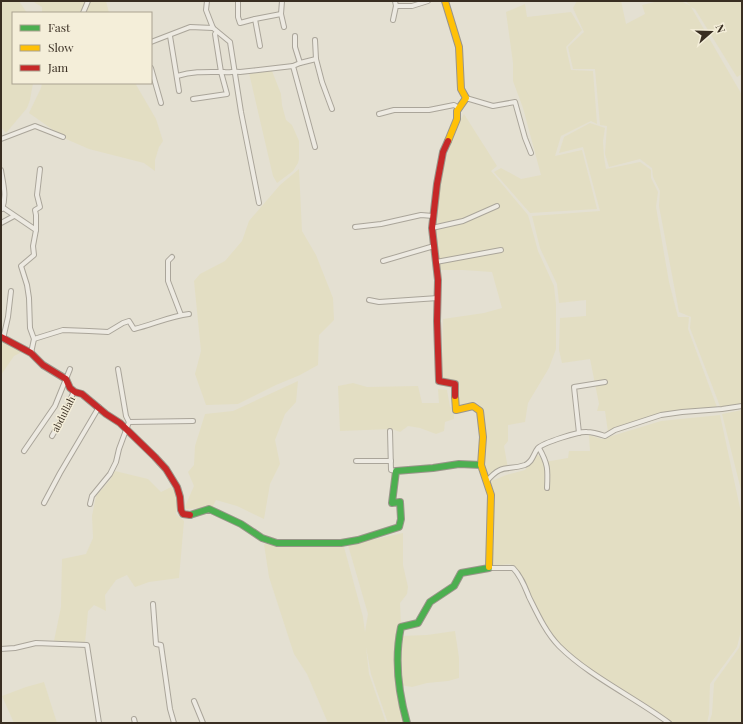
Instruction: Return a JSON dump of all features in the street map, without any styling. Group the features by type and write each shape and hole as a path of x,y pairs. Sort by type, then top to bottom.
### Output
{"street":[{"path":"83,12 88,1"},
{"path":"207,1 206,10 213,28 230,42 241,112 259,203"},
{"path":"238,1 238,17 240,23 281,14"},
{"path":"282,1 281,14 284,27"},
{"path":"393,20 395,3 412,6 428,1"},
{"path":"445,1 459,47 461,89 466,98 493,106 515,102 525,138 531,153"},
{"path":"255,19 260,46"},
{"path":"152,42 190,27 213,28"},
{"path":"193,99 227,94 221,72 215,34 217,32"},
{"path":"170,36 179,91"},
{"path":"295,36 295,47 300,63"},
{"path":"315,40 316,59 322,82 332,109"},
{"path":"177,76 194,72 275,69 293,66 316,59"},
{"path":"293,66 315,147"},
{"path":"152,72 161,103"},
{"path":"466,98 457,110 457,119 443,152 433,216 432,228 434,254 438,280 437,321 439,381 455,384 456,410 473,406 480,411 483,437 481,465 491,495 489,568"},
{"path":"379,114 394,110 430,110 454,105 459,108"},
{"path":"1,139 35,126 63,137"},
{"path":"31,353 34,339 30,328 27,285 21,266 34,255 33,246 36,230 35,210 40,207 37,195 40,169"},
{"path":"1,170 5,194 2,208 36,230"},
{"path":"432,228 463,221 497,206"},
{"path":"1,223 14,216"},
{"path":"355,227 381,224 420,216 433,216"},
{"path":"382,261 434,246"},
{"path":"436,262 501,250"},
{"path":"172,257 168,261 168,280 181,315"},
{"path":"10,291 8,317 2,338 31,353 43,365 66,379 70,388 82,394 126,428 166,469 177,487 183,514 190,515 209,509 241,524 262,538 277,543 341,543 358,540 399,527 401,513 400,502 392,503 396,482 396,471"},
{"path":"369,300 379,302 438,298"},
{"path":"34,339 63,330 108,332 122,323 129,321 134,329 189,314"},
{"path":"24,451 55,406 70,369"},
{"path":"118,369 126,416 129,422"},
{"path":"579,433 574,387 605,382"},
{"name":"abdullah","path":"52,436 64,415 74,391"},
{"path":"487,481 503,468 526,465 539,448 568,435 585,431 605,436 615,430 661,415 682,412 720,410 742,406"},
{"path":"44,503 99,407"},
{"path":"129,422 193,421"},
{"path":"90,504 92,496 110,474 116,462 129,422"},
{"path":"390,431 391,470 396,471 433,468 459,464 481,465"},
{"path":"539,448 547,466 547,488"},
{"path":"356,461 391,461"},
{"path":"407,723 397,688 396,658 401,627 418,623 430,602 454,586 461,573 489,568 513,568 521,579 547,630 558,646 598,676 669,723"},
{"path":"153,604 156,644 161,645 170,709 174,723"},
{"path":"1,649 36,644 87,645 99,723"},
{"path":"194,701 202,723"}],"shaded area":[{"path":"1,1 19,1 26,12 12,12 12,84 33,84 27,108 6,133 1,127"},
{"path":"32,1 106,1 109,12 42,12 42,7"},
{"path":"577,1 621,1 626,24 645,14 642,5 659,1 681,1 691,6 685,1 742,1 742,74 737,77 695,9 691,7 742,95 742,405 721,409 690,328 691,317 679,312 659,206 660,191 653,177 652,168 640,159 609,167 605,154 607,126 600,125 595,69 573,69 568,47 584,32 573,8"},
{"path":"525,4 527,17 571,12 582,30 566,47 571,70 593,71 597,124 591,121 561,136 555,156 582,150 597,209 530,213 494,172 501,168 521,179 541,175 523,108 513,81 513,63 506,12"},
{"path":"272,71 281,94 286,120 292,125 299,141 298,163 293,171 277,183 273,176 249,73"},
{"path":"42,84 136,84 156,119 163,141 159,147 155,160 155,171 144,163 89,149 66,139 29,113"},
{"path":"464,114 497,166 491,171 528,215 538,251 554,286 556,305 556,349 549,368 528,403 525,422 508,425 508,441 504,446 508,469 502,469 485,479 480,466 487,436 483,411 476,401 459,406 455,383 452,379 442,380 443,319 484,313 502,308 492,272 441,270 433,230 444,164 458,124"},
{"path":"590,123 605,128 603,141 606,169 640,162 651,170 651,178 658,192 656,207 669,282 678,317 689,317 688,329 718,410 664,414 608,432 605,411 597,411 599,404 590,359 562,363 559,350 560,318 586,316 586,300 559,303 557,284 540,248 532,216 600,211 583,147 559,153 564,137"},
{"path":"299,169 302,231 316,255 333,298 334,320 319,335 318,365 238,404 206,405 195,374 201,351 194,281 200,274 225,261 242,241 249,221 280,185"},
{"path":"1,339 22,352 14,356 1,375"},
{"path":"298,381 296,402 285,414 275,440 280,464 270,484 264,519 237,506 216,500 212,508 184,509 194,486 188,472 194,465 195,446 205,414 233,411"},
{"path":"353,383 367,387 418,386 422,403 439,403 438,389 447,390 450,407 454,408 454,419 445,422 444,431 436,434 420,428 408,426 400,432 392,429 340,431 338,386"},
{"path":"742,410 742,494 722,414"},
{"path":"720,415 742,517 742,605 740,635 737,647 710,684 709,714 707,723 671,723 652,709 561,651 540,617 524,580 510,564 492,566 492,493 487,483 506,475 525,470 536,453 545,462 568,458 569,451 590,451 589,435 602,439 661,421"},
{"path":"115,471 148,479 161,492 173,486 178,499 176,514 184,521 179,578 149,582 135,587 127,575 116,580 105,595 106,611 94,605 88,611 85,643 54,641 61,607 62,559 86,554 93,538 92,516 96,496 110,480"},
{"path":"403,533 403,565 408,587 407,594 400,603 401,626 394,661 406,723 388,723 371,674 366,647 369,674 386,723 328,723 307,674 294,654 269,577 264,544 344,547 363,617 365,632 368,614 348,545"},
{"path":"455,631 459,658 459,678 412,687 400,685 397,660 400,636 427,635"},
{"path":"742,639 742,723 709,723 712,714 714,683 739,648"},
{"path":"44,682 57,723 14,723 2,696"}],"traffic: fast":[{"path":"190,515 209,509 241,524 262,538 277,543 341,543 358,540 399,527 401,519 400,502 392,503 396,471 459,464 481,465"},
{"path":"407,723 401,699 397,663 401,627 418,623 430,602 454,586 461,573 489,567"}],"traffic: slow":[{"path":"445,1 459,47 461,89 466,98 457,111 457,119 448,141"},
{"path":"455,396 456,410 473,406 480,411 483,437 481,465 491,495 489,567"}],"traffic: jam":[{"path":"448,141 443,152 437,184 432,228 438,280 437,321 439,381 455,384 455,396"},
{"path":"1,337 31,353 43,365 66,379 70,388 75,392 82,394 106,414 120,423 166,469 177,487 183,514 190,515"}]}
